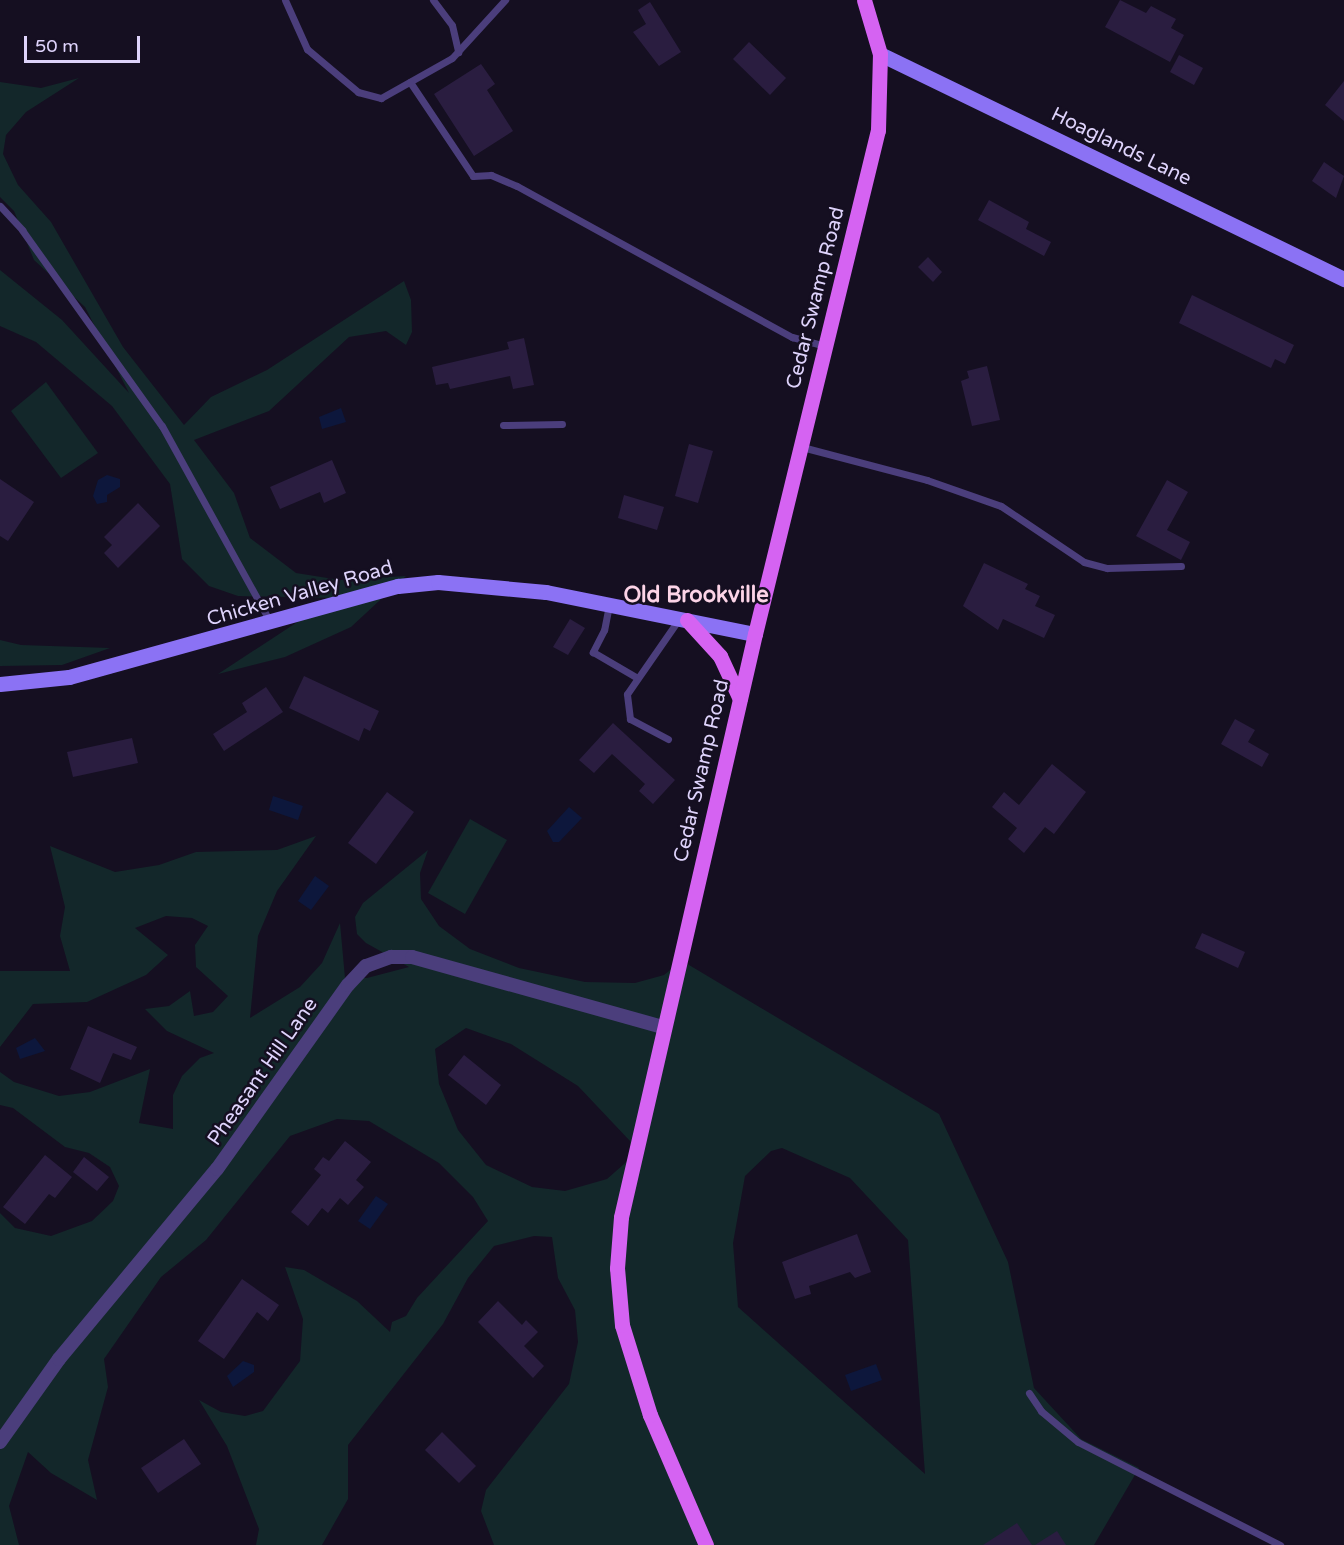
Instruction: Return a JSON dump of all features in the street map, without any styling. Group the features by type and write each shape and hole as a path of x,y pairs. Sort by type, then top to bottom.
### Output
{"main road":[{"name":"Cedar Swamp Road","path":"706,1545 634,1370 622,1325 617,1268 621,1217 755,634 878,130 880,54 864,0"},
{"name":"Hoaglands Lane","path":"880,54 1344,279"},
{"name":"Chicken Valley Road","path":"0,684 69,677 272,624 398,586 438,582 535,591 755,634"},
{"path":"683,619 720,656 740,699"}],"street":[{"name":"Pheasant Hill Lane","path":"0,1442 5,1425 217,1169 348,985 366,966 391,957 412,957 663,1028"}],"lane":[{"path":"285,0 307,49 358,92 381,98 458,52 505,0"},
{"path":"433,0 452,25 458,52"},
{"path":"410,82 473,176 491,175 518,186 792,337 825,346"},
{"path":"0,206 22,230 162,426 272,624"},
{"path":"503,425 562,424"},
{"path":"802,447 927,480 1001,506 1084,562 1107,568 1181,566"},
{"path":"609,604 604,630 593,652 636,677"},
{"path":"668,739 630,719 627,694 636,677 683,619"},
{"path":"1029,1393 1041,1411 1078,1443 1280,1545"}],"green space":[{"path":"79,78 26,112 6,135 3,154 18,185 51,222 123,347 184,425 211,397 267,370 404,281 411,300 412,332 406,345 386,331 349,337 269,411 194,440 234,493 250,538 296,573 340,580 406,576 351,627 285,657 218,674 334,598 238,596 209,586 182,559 170,484 112,406 36,342 0,326 0,270 62,320 129,393 85,307 34,260 14,211 0,197 0,82 41,88"},
{"path":"46,382 98,453 61,478 11,411"},
{"path":"0,640 21,645 110,648 62,665 0,666"},
{"path":"470,819 507,840 465,914 428,893"},
{"path":"316,836 277,891 258,936 250,1018 300,987 322,963 340,923 345,978 367,978 409,967 366,943 357,934 355,917 363,903 428,850 420,873 421,899 439,926 470,949 519,968 585,982 635,983 664,975 675,966 632,1157 618,1331 705,1545 494,1545 481,1511 486,1490 569,1384 578,1342 575,1310 558,1278 552,1237 534,1236 494,1246 468,1278 443,1324 348,1445 348,1499 322,1545 256,1545 259,1529 227,1446 199,1400 221,1412 245,1416 263,1411 300,1361 303,1319 285,1267 304,1270 357,1301 390,1332 392,1322 406,1316 417,1298 488,1221 473,1197 439,1163 369,1121 337,1119 290,1136 206,1240 161,1277 104,1359 108,1387 88,1460 97,1500 51,1473 28,1452 9,1506 19,1545 0,1545 0,1213 15,1228 51,1236 92,1221 113,1201 119,1186 110,1167 89,1153 65,1147 13,1108 0,1105 0,1072 14,1082 59,1096 90,1092 150,1069 139,1123 173,1129 173,1095 182,1076 200,1058 214,1053 167,1031 145,1009 169,1006 190,991 194,1016 213,1012 228,996 196,967 195,945 208,926 192,918 166,916 135,928 168,955 146,975 87,1002 33,1004 0,1047 0,971 70,971 60,936 65,907 50,846 115,872 159,865 196,852 277,850","holes":["466,1028 511,1044 578,1086 630,1141 632,1157 607,1179 565,1191 532,1187 486,1165 458,1130 439,1084 435,1049"]},
{"path":"679,959 939,1114 1008,1262 1034,1388 1081,1439 1139,1468 1094,1545 706,1545 634,1370 617,1268","holes":["782,1148 850,1178 908,1240 925,1474 738,1307 733,1243 745,1176 771,1151"]}],"water":[{"path":"341,408 346,422 322,429 319,417"},
{"path":"107,475 120,479 120,487 107,495 107,502 97,504 93,496 98,480"},
{"path":"273,796 303,806 298,820 269,810"},
{"path":"569,807 582,818 559,842 553,842 547,831"},
{"path":"315,876 329,886 311,910 298,901"},
{"path":"35,1038 45,1051 20,1059 16,1048"},
{"path":"376,1196 388,1204 370,1229 358,1221"},
{"path":"243,1361 254,1365 254,1372 233,1387 227,1376"},
{"path":"876,1364 882,1380 851,1391 845,1375"}],"building":[{"path":"1120,0 1146,13 1151,6 1176,19 1171,28 1184,35 1170,62 1105,27"},
{"path":"650,2 681,52 659,66 633,32 646,24 638,10"},
{"path":"749,42 786,78 770,95 733,59"},
{"path":"1179,55 1203,68 1194,85 1170,72"},
{"path":"481,64 495,84 487,90 513,131 474,156 434,94"},
{"path":"1344,81 1344,121 1325,105"},
{"path":"1324,162 1344,176 1336,198 1312,181"},
{"path":"989,200 1029,222 1026,229 1051,242 1044,256 978,220"},
{"path":"928,257 942,272 933,282 918,267"},
{"path":"1192,295 1294,345 1285,364 1275,359 1271,368 1179,323"},
{"path":"524,338 534,385 513,389 510,376 450,389 448,383 436,385 432,367 509,349 507,342"},
{"path":"987,366 1000,420 972,426 961,381 969,378 967,371"},
{"path":"689,444 713,451 698,503 675,496"},
{"path":"332,460 346,493 324,503 320,492 280,509 270,487"},
{"path":"0,479 34,502 8,541 0,536"},
{"path":"1167,480 1188,492 1167,530 1190,542 1181,560 1136,536"},
{"path":"624,495 664,507 657,530 618,518"},
{"path":"138,503 160,526 118,568 104,553 112,545 104,537"},
{"path":"984,563 1028,584 1025,589 1040,596 1035,606 1055,615 1044,638 1003,619 998,630 963,606"},
{"path":"570,619 585,628 568,655 553,647"},
{"path":"304,676 379,711 370,731 364,728 359,741 289,708"},
{"path":"266,687 283,712 224,751 213,734 247,712 242,703"},
{"path":"1235,719 1255,730 1248,742 1269,754 1262,767 1221,744"},
{"path":"613,723 675,780 653,804 639,791 645,784 612,754 594,773 579,760"},
{"path":"132,738 138,763 73,777 67,752"},
{"path":"1052,764 1086,792 1054,834 1045,827 1024,853 1008,839 1017,828 992,807 1004,792 1019,805"},
{"path":"387,792 414,812 376,864 348,843"},
{"path":"1202,933 1245,952 1238,968 1195,948"},
{"path":"88,1026 137,1047 131,1060 113,1053 100,1083 70,1069"},
{"path":"464,1055 501,1085 486,1105 448,1075"},
{"path":"345,1141 371,1162 356,1180 364,1187 348,1205 340,1198 328,1213 322,1208 308,1226 291,1212 321,1175 314,1169 323,1157 329,1161"},
{"path":"45,1155 72,1177 55,1198 49,1194 25,1224 3,1207"},
{"path":"84,1157 109,1177 97,1191 73,1172"},
{"path":"857,1234 871,1272 855,1278 850,1272 809,1286 811,1294 795,1299 782,1262"},
{"path":"242,1279 279,1305 268,1321 257,1312 224,1359 198,1341"},
{"path":"498,1301 522,1325 526,1320 538,1332 524,1346 544,1366 533,1378 478,1322"},
{"path":"442,1432 476,1466 459,1483 425,1450"},
{"path":"184,1439 201,1464 158,1493 141,1468"},
{"path":"1017,1523 1032,1545 983,1545"},
{"path":"1057,1531 1066,1545 1035,1545"}],"district":[{"name":"Old Brookville","path":"696,596"}]}
